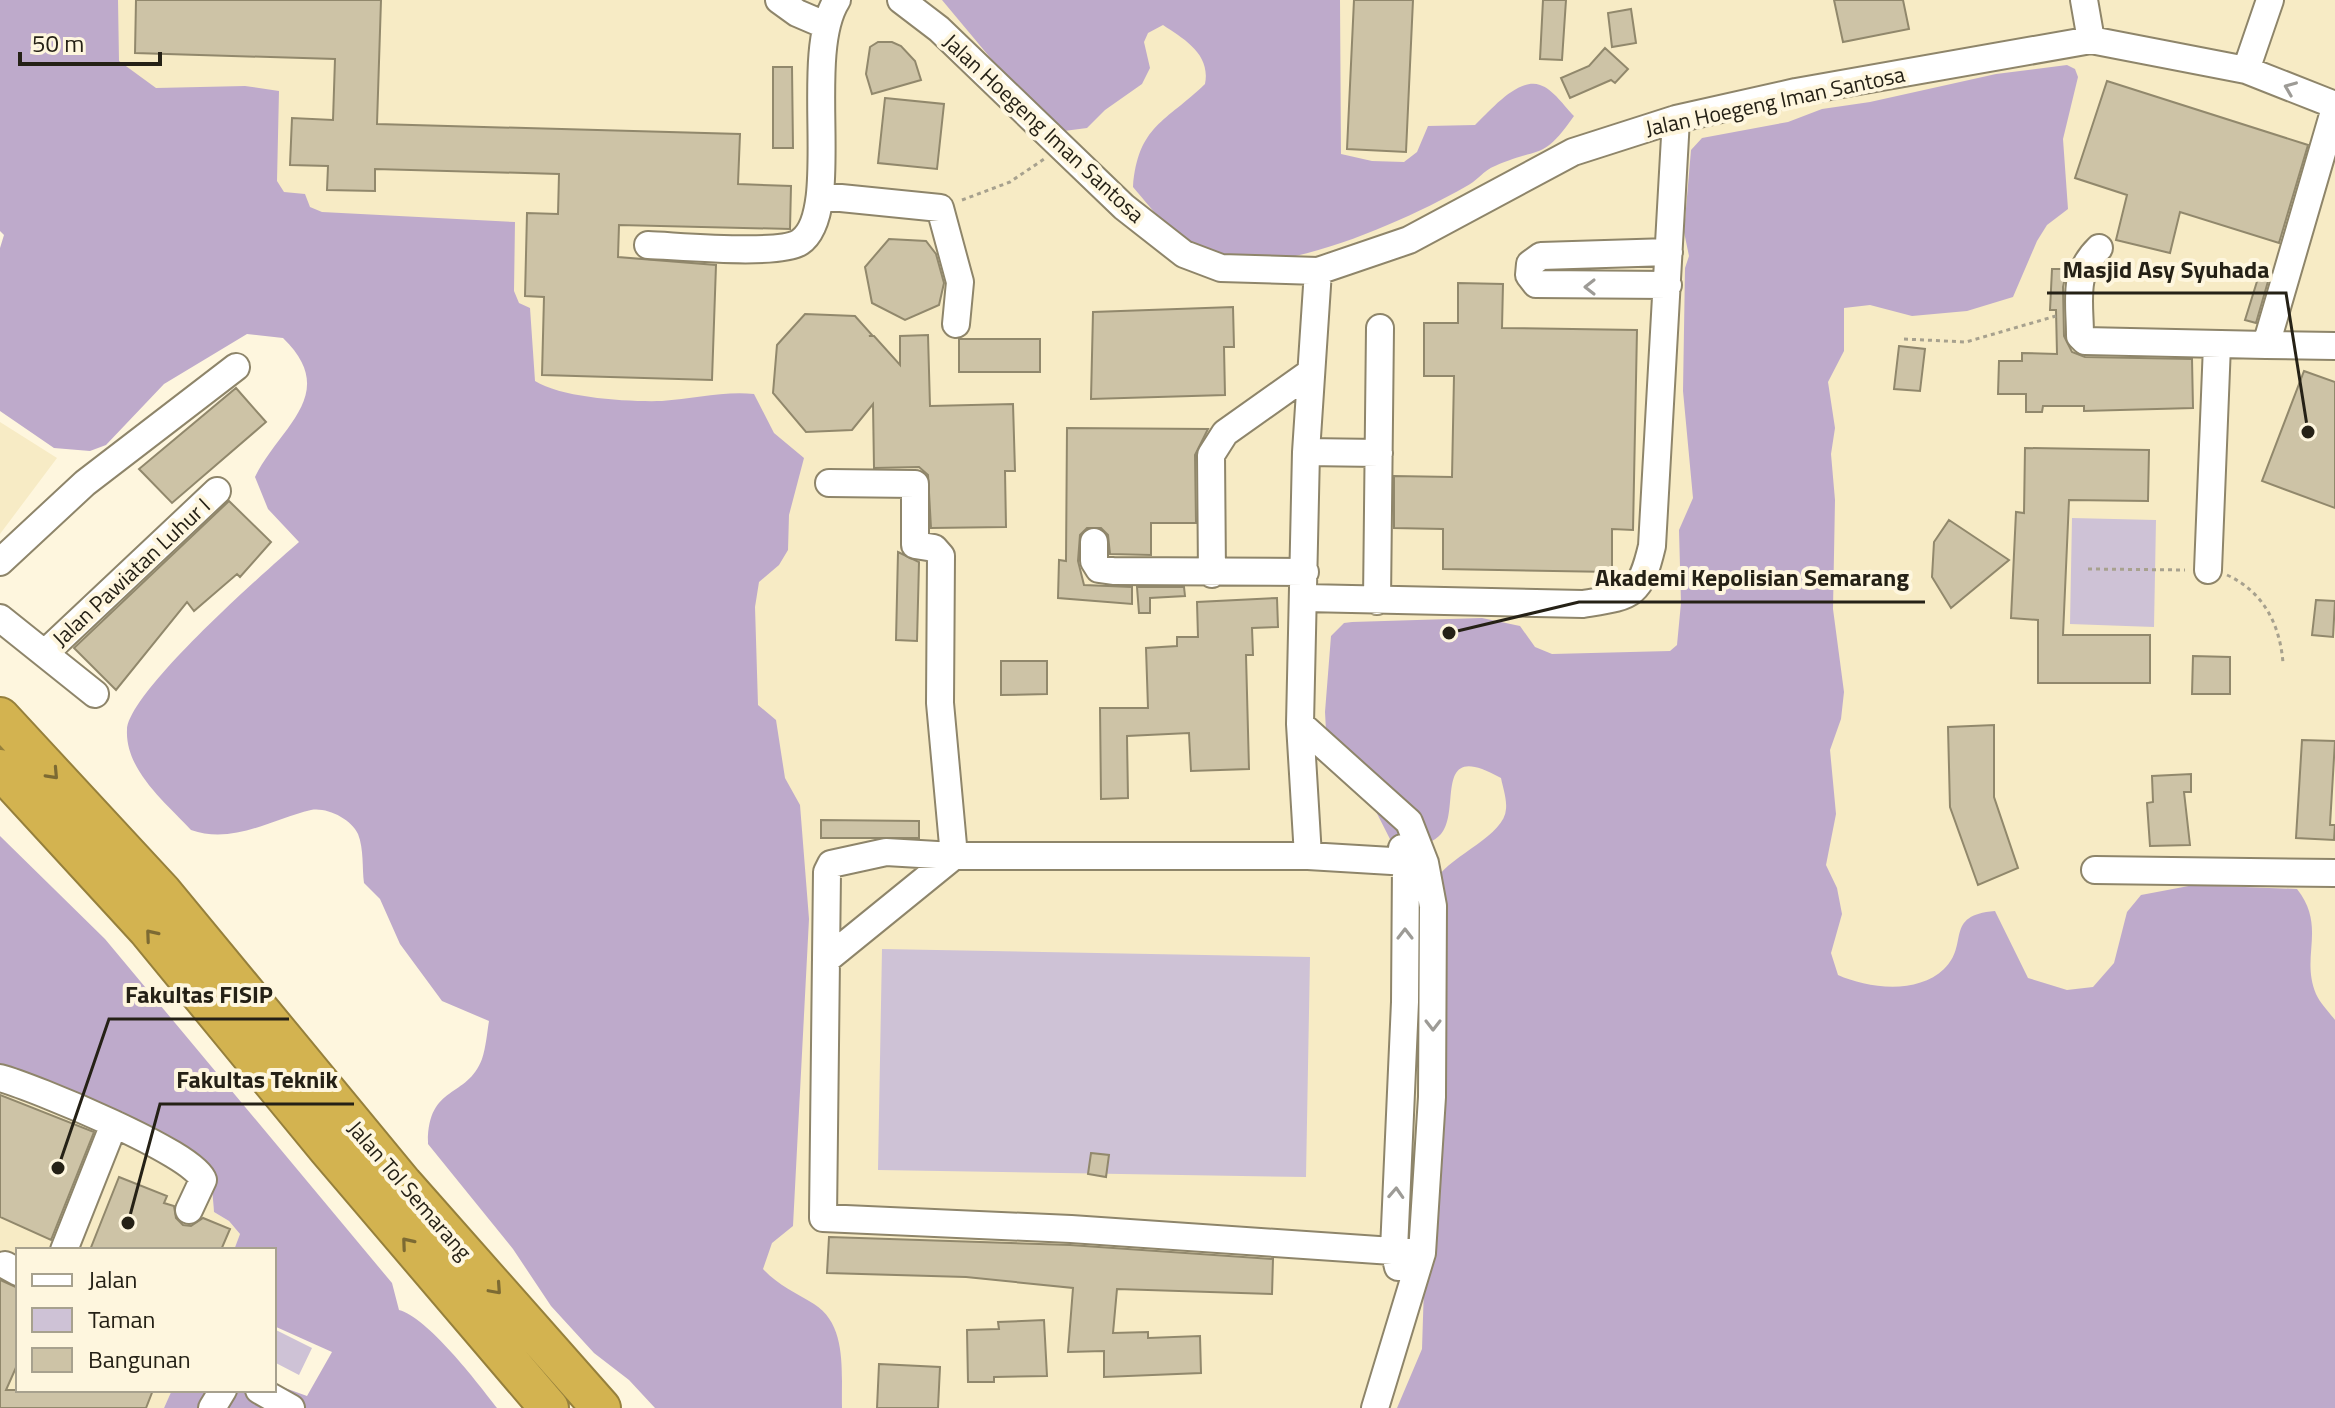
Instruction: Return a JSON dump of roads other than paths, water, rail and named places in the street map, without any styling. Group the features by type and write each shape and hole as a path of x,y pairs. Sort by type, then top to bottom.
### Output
{"highway":[{"name":"Jalan Tol Semarang","path":"0,717 163,893 403,1184 601,1408"},
{"name":"Jalan Tol Semarang","path":"0,769 147,929 328,1149 549,1408"}],"street":[{"path":"779,0 797,13 825,25"},
{"path":"648,245 764,249 799,243 818,217 821,196 820,84 825,25 837,0"},
{"name":"Jalan Hoegeng Iman Santosa","path":"901,0 939,29 1124,207 1184,254 1221,268 1318,271 1409,240 1573,152 1676,119 1796,92 2091,40 2246,70 2335,106"},
{"path":"2084,0 2091,40"},
{"path":"2246,70 2270,0"},
{"path":"2266,345 2325,179 2335,106"},
{"path":"1094,542 1094,561 1099,569 1212,574 1305,585 1377,601 1583,604 1625,597 1645,578 1652,546 1676,119"},
{"path":"821,196 940,208 960,282 956,324"},
{"path":"2099,248 2085,262 2079,278 2080,336 2085,341 2335,346"},
{"path":"1668,285 1555,287 1536,284 1529,275 1530,264 1541,256 1669,252"},
{"path":"1308,856 1300,724 1306,452 1318,271"},
{"path":"1377,601 1380,328"},
{"path":"2208,570 2217,345"},
{"path":"0,562 85,483 236,367"},
{"path":"1212,574 1211,455 1225,433 1311,372"},
{"path":"1306,452 1379,453"},
{"path":"829,483 915,484 915,545 934,548 941,556 940,703 954,856"},
{"name":"Jalan Pawiatan Luhur I","path":"45,653 217,491"},
{"name":"Jalan Pawiatan Luhur I","path":"0,618 95,694"},
{"path":"1300,724 1394,807 1433,906 1432,1097 1422,1253 1386,1380 1375,1408"},
{"path":"1415,864 1308,856 954,856 886,852 831,864 827,872 823,1218 1071,1229 1422,1253"},
{"path":"826,960 954,856"},
{"path":"1407,1298 1394,1250 1405,1002 1415,864"},
{"path":"2095,870 2335,873"},
{"path":"0,1078 114,1124 199,1170 203,1180 189,1210"},
{"path":"65,1248 114,1124"},
{"path":"263,1392 291,1408"}],"place":[{"name":"Masjid Asy Syuhada","path":"2308,432"},
{"name":"Akademi Kepolisian Semarang","path":"1449,633"},
{"name":"Fakultas FISIP","path":"58,1168"},
{"name":"Fakultas Teknik","path":"128,1223"}]}
